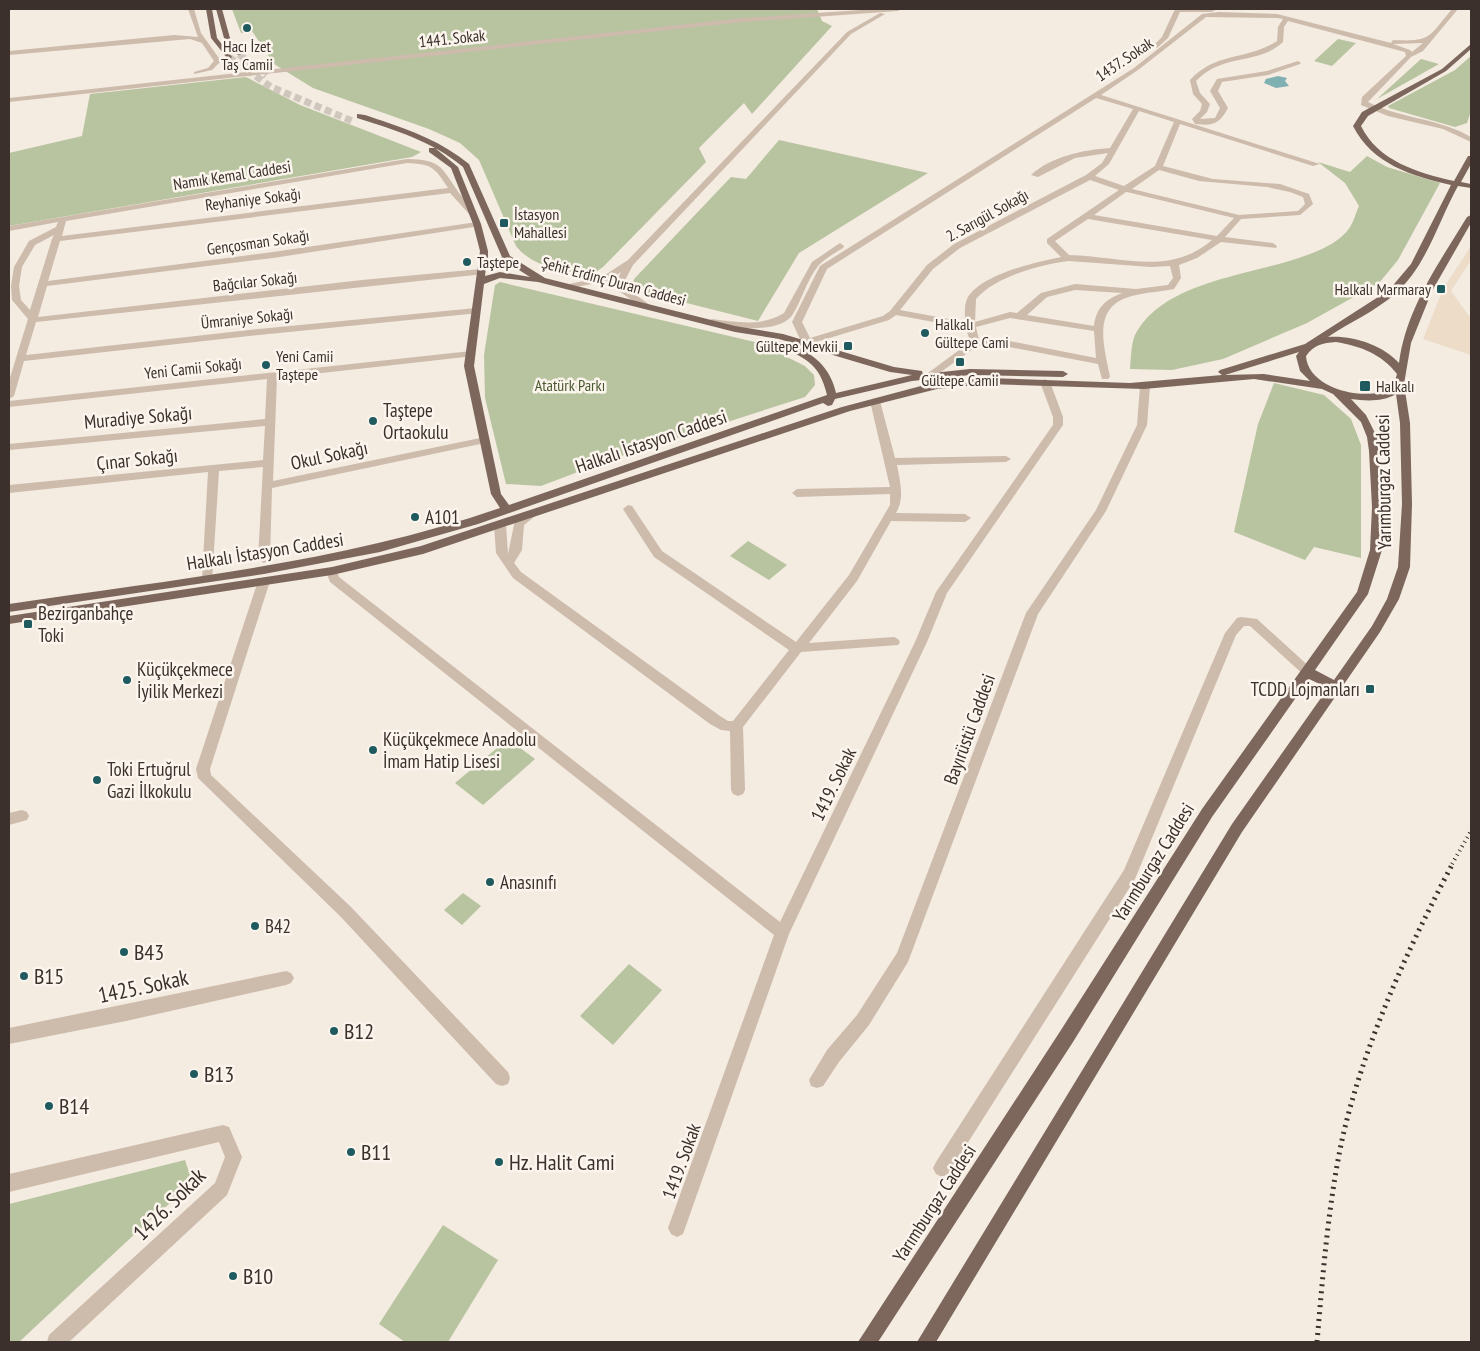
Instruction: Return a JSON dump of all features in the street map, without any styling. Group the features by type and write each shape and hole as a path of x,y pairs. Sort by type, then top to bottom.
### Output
{"main road":[{"path":"209,9 214,38 229,57"},
{"path":"219,9 227,38 239,54"},
{"path":"1471,46 1444,70 1365,114 1357,126 1360,135 1367,145 1392,162 1435,178 1471,186"},
{"name":"Şehit Erdinç Duran Caddesi","path":"360,116 441,145 460,160 466,166 506,256 514,264 542,280 736,329 780,336 893,370 931,375"},
{"path":"352,121 425,146 443,157 454,167 477,224 484,251 470,354 471,375 496,494 506,509 534,513"},
{"path":"1311,345 1334,326 1392,292 1403,280 1415,265 1444,205 1471,158"},
{"name":"Yarımburgaz Caddesi","path":"926,1342 1237,828 1376,630 1393,600 1404,566 1407,504 1405,423 1401,379 1408,338 1425,295 1471,217"},
{"path":"482,258 485,264 497,265 504,262 506,256"},
{"path":"481,277 501,274 542,280"},
{"path":"680,465 699,453 814,413 825,407 832,397 827,375 812,358 736,329"},
{"path":"1311,345 1339,340 1366,346 1389,358 1401,379"},
{"name":"Halkalı İstasyon Caddesi","path":"9,620 380,548 474,521 832,397 931,375 1006,372 1153,380 1198,376 1248,366 1311,345"},
{"name":"Yarımburgaz Caddesi","path":"867,1342 1067,1036 1206,813 1362,594 1370,574 1376,549 1376,448 1370,428 1359,412 1331,389 1311,378 1302,366 1300,356 1311,345"},
{"name":"Halkalı İstasyon Caddesi","path":"9,608 264,570 332,571 423,550 846,409 902,393 969,382 1044,382 1145,386 1259,376 1331,389 1356,396 1376,397 1392,393 1401,379"},
{"path":"1308,672 1336,687"}],"street":[{"path":"191,9 194,24 203,42 218,61 210,69 196,73"},
{"name":"1441. Sokak","path":"9,93 785,9"},
{"path":"834,9 842,14 848,22 849,33"},
{"name":"1441. Sokak","path":"9,100 733,22 898,9"},
{"path":"712,322 744,325 767,324 783,319 788,315 815,264 821,258 1136,62 1166,37 1177,9 1266,11 1391,41 1403,43 1430,40"},
{"path":"1455,9 1422,50 1409,56 1365,99 1364,103 1381,112 1451,130 1471,140"},
{"path":"568,287 605,279 631,262 849,33 889,10"},
{"name":"1437. Sokak","path":"818,348 799,331 797,322 823,268 1136,69 1208,14 1265,14 1286,18 1401,48 1408,51 1409,56"},
{"path":"1286,18 1281,27 1280,42 1273,49 1257,55 1208,64 1201,70 1192,81 1197,94 1206,104 1203,112 1196,119 1198,122 1218,120 1224,108 1214,91 1219,80 1268,72 1298,63"},
{"path":"168,37 187,32 194,24"},
{"path":"9,53 168,37 190,37 203,42"},
{"path":"1166,37 1175,39"},
{"path":"1095,95 1316,164"},
{"name":"2. Sarıgül Sokağı","path":"809,341 886,318 894,312 930,267 957,246 1089,177 1105,164 1137,108"},
{"path":"1067,258 1050,241 1158,167 1178,121"},
{"path":"1451,130 1471,130"},
{"path":"1035,175 1068,156 1091,151 1114,150"},
{"name":"Namık Kemal Caddesi","path":"9,228 61,223 407,161 428,162 438,166 453,190 473,213"},
{"path":"1089,177 1127,190 1238,217 1300,213 1309,204 1306,196 1292,189 1274,184 1198,179 1158,167"},
{"name":"Reyhaniye Sokağı","path":"56,239 453,190"},
{"path":"1087,216 1164,228 1220,240 1272,246"},
{"path":"974,343 968,313 973,296 992,281 1005,274 1067,258 1174,264 1192,258 1220,240 1238,217"},
{"path":"9,396 61,223"},
{"path":"32,319 17,300 14,286 18,266 32,243 61,223"},
{"name":"Gençosman Sokağı","path":"43,284 264,256 477,224"},
{"path":"631,262 621,280 622,288 647,307"},
{"path":"1020,316 1044,295 1075,287 1135,291 1171,287 1177,278 1174,264"},
{"name":"Bağcılar Sokağı","path":"32,319 362,283 481,277"},
{"path":"1105,377 1097,329 1098,318 1106,304 1135,291"},
{"name":"Ümraniye Sokağı","path":"20,359 259,332 476,311"},
{"path":"894,312 970,326 1010,315 1097,329"},
{"path":"931,375 974,343 1004,343 1102,362"},
{"name":"Yeni Camii Sokağı","path":"9,404 470,354"},
{"path":"272,375 264,570 203,769 205,778 346,912 502,1078"},
{"name":"1419. Sokak","path":"677,1228 782,933 921,642 942,592 1058,425 1058,417 1044,382"},
{"name":"Bayırüstü Caddesi","path":"817,1080 833,1056 863,1020 903,957 1032,613 1101,511 1142,425 1145,386"},
{"path":"738,790 736,726 853,578 895,506 896,490 891,462 875,401"},
{"name":"Muradiye Sokağı","path":"9,447 270,422"},
{"name":"Okul Sokağı","path":"267,486 485,440"},
{"path":"891,462 1006,459"},
{"name":"Çınar Sokağı","path":"9,490 268,463"},
{"path":"208,578 214,468"},
{"path":"797,493 896,490"},
{"path":"628,509 658,554 796,648 894,642"},
{"path":"508,563 516,550 519,523 534,513"},
{"path":"888,518 965,518"},
{"path":"500,525 502,553 517,575 670,690 726,726 736,726"},
{"path":"332,571 334,579 782,933"},
{"path":"942,1168 1130,874 1231,633 1241,621 1253,622 1308,672"},
{"name":"1425. Sokak","path":"9,1036 126,1014 286,978"},
{"name":"1426. Sokak","path":"9,1182 222,1133 234,1157 221,1189 56,1342"}],"green space":[{"path":"232,9 817,9 822,21 832,26 752,114 744,103 699,148 706,162 603,267 590,276 540,264 516,246 479,160 460,143 429,129 313,88 274,64 252,31 241,33"},
{"path":"1338,39 1356,43 1332,66 1314,61"},
{"path":"1471,56 1471,111 1467,123 1455,127 1389,108 1388,106 1455,70"},
{"path":"1421,59 1439,64 1377,99"},
{"path":"246,77 300,105 421,152 412,157 9,226 9,153 82,136 90,94"},
{"path":"779,140 928,173 799,253 758,321 639,291 632,283 635,278 731,177 746,179"},
{"path":"1367,156 1387,167 1440,183 1398,260 1379,283 1307,323 1223,359 1172,370 1130,369 1135,335 1149,316 1167,302 1189,290 1214,281 1310,254 1327,247 1342,236 1351,225 1359,206 1345,183 1318,162 1350,172"},
{"name":"Atatürk Parkı","path":"500,282 759,343 805,366 814,375 815,385 805,397 612,459 541,486 506,484 485,398 484,355 495,285"},
{"path":"1274,383 1324,395 1351,419 1361,445 1361,558 1314,547 1305,560 1234,532 1258,424"},
{"path":"748,541 787,565 769,580 730,556"},
{"path":"508,739 535,759 483,805 455,783"},
{"path":"463,893 481,906 462,925 444,910"},
{"path":"629,964 662,990 613,1045 580,1016"},
{"path":"185,1160 190,1175 184,1192 153,1217 19,1342 9,1342 9,1204"},
{"path":"443,1225 498,1260 448,1342 405,1342 379,1324"}],"shaded area":[{"path":"1471,246 1471,260 1451,291 1471,319 1471,355 1423,339 1443,289"}],"water":[{"path":"1278,76 1287,78 1285,81 1289,86 1276,88 1264,83 1266,79"}],"tunnel":[{"path":"239,54 266,76"},
{"path":"229,57 271,87 352,121"}],"railway":[{"path":"1452,864 1471,831"},
{"path":"1317,1342 1326,1240 1333,1190 1342,1140 1351,1105 1374,1033 1388,998 1453,863"}],"place":[{"name":"Hacı İzet Taş Camii","path":"247,28"},
{"name":"İstasyon Mahallesi","path":"504,223"},
{"name":"Taştepe","path":"467,262"},
{"name":"Halkalı Marmaray","path":"1441,289"},
{"name":"Halkalı Gültepe Cami","path":"925,333"},
{"name":"Gültepe Mevkii","path":"848,346"},
{"name":"Gültepe Camii","path":"960,362"},
{"name":"Yeni Camii Taştepe","path":"266,365"},
{"name":"Halkalı","path":"1365,386"},
{"name":"Taştepe Ortaokulu","path":"373,421"},
{"name":"A101","path":"415,517"},
{"name":"Bezirganbahçe Toki","path":"28,624"},
{"name":"Küçükçekmece İyilik Merkezi","path":"127,680"},
{"name":"TCDD Lojmanları","path":"1370,689"},
{"name":"Küçükçekmece Anadolu İmam Hatip Lisesi","path":"373,750"},
{"name":"Toki Ertuğrul Gazi İlkokulu","path":"97,780"},
{"name":"Anasınıfı","path":"490,882"},
{"name":"B42","path":"255,926"},
{"name":"B43","path":"124,952"},
{"name":"B15","path":"24,976"},
{"name":"B12","path":"334,1031"},
{"name":"B13","path":"194,1074"},
{"name":"B14","path":"49,1106"},
{"name":"B11","path":"351,1152"},
{"name":"Hz. Halit Cami","path":"499,1162"},
{"name":"B10","path":"233,1276"}]}
